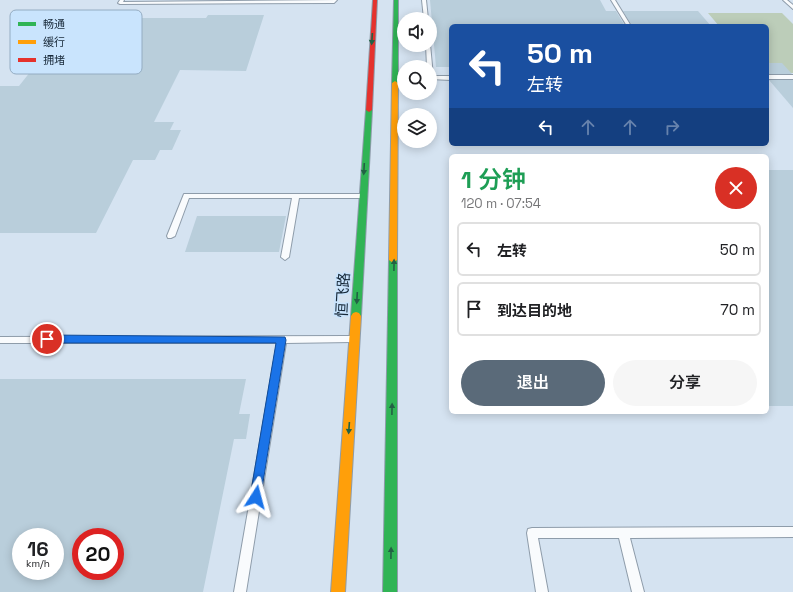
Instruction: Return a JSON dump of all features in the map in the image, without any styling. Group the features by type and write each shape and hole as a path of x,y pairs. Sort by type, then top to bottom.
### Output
{"main road":[{"name":"恒飞路","path":"338,592 375,0"},
{"path":"390,592 396,0"}],"lane":[{"path":"122,0 120,3 244,1 334,2 335,0"},
{"path":"424,0 425,12"},
{"path":"613,0 628,24"},
{"path":"785,0 793,8"},
{"path":"769,77 793,77"},
{"path":"437,78 449,78"},
{"path":"171,236 186,196 362,196"},
{"path":"285,257 296,196"},
{"path":"0,340 355,339"},
{"path":"240,592 282,340"},
{"path":"542,592 532,533 793,532"},
{"path":"623,533 638,592"}],"green space":[{"path":"708,13 782,13 793,24 793,73 769,73 769,24 717,24"}],"building":[{"path":"430,0 600,0 606,11 616,11 624,24 449,24 449,67 437,67 435,52 437,52 437,12 431,12"},
{"path":"623,11 698,11 709,24 631,24"},
{"path":"208,15 264,15 246,71 180,70 154,122 174,122 170,130 181,130 172,150 160,150 155,160 133,160 96,233 0,233 0,86 19,86 29,74 142,74 142,18 206,18"},
{"path":"769,63 782,63 792,74 769,74"},
{"path":"769,80 793,80 793,108"},
{"path":"769,170 793,170 793,406 769,406"},
{"path":"197,216 286,216 279,252 185,252"},
{"path":"0,379 246,379 239,414 250,414 246,439 234,439 203,592 0,592"}],"traffic: fast":[{"path":"395,83 396,0"},
{"path":"356,316 369,110"},
{"path":"390,592 393,260"}],"traffic: slow":[{"path":"393,260 395,83"},
{"path":"338,592 356,316"}],"traffic: jam":[{"path":"369,110 375,0"}],"route":[{"path":"47,339 282,340 256,497"}]}
